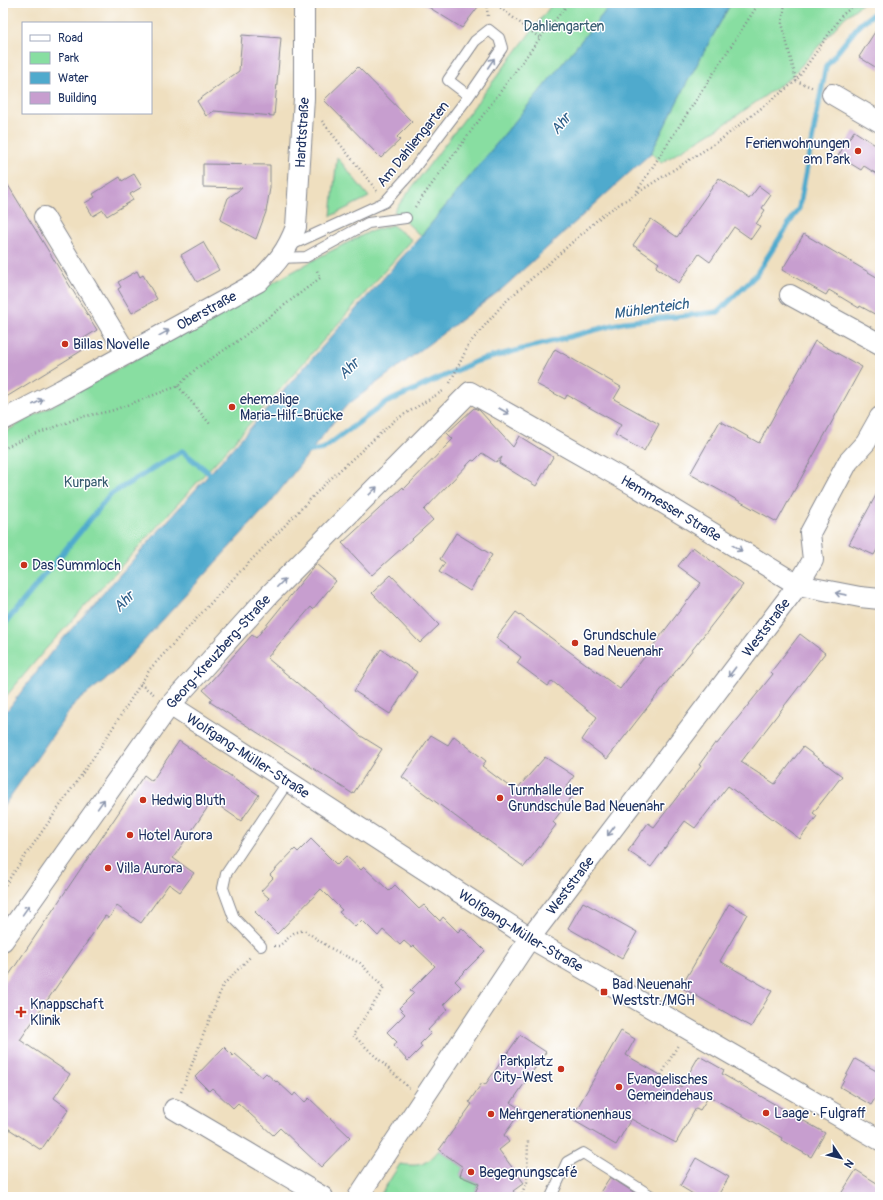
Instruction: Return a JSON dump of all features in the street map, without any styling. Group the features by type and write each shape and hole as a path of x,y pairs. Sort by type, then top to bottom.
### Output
{"street":[{"name":"Hardtstraße","path":"285,252 296,226 304,98 304,3"},
{"path":"823,91 880,122"},
{"path":"44,217 127,354"},
{"name":"Oberstraße","path":"3,420 258,282 285,252"},
{"path":"790,295 880,344"},
{"name":"Hemmesser Straße","path":"470,392 637,487 798,585 860,597 880,599"},
{"name":"Georg-Kreuzberg-Straße","path":"3,941 165,702 470,392"},
{"name":"Weststraße","path":"358,1197 530,938 798,585 813,560 810,533 848,462 866,442 880,417"},
{"name":"Wolfgang-Müller-Straße","path":"165,702 287,783 530,938 880,1140"},
{"path":"174,1109 323,1197"}],"lane":[{"name":"Am Dahliengarten","path":"285,252 385,202 408,175 469,96 502,48 500,38 489,30 475,41 448,80 469,96"},
{"path":"285,252 306,257 368,223 406,218"},
{"path":"261,946 234,918 223,888 226,874 287,783"},
{"path":"550,1197 567,1162 583,1153 653,1197"}],"path":[{"path":"494,3 540,38"},
{"path":"406,218 540,38 569,3"},
{"path":"635,193 759,3"},
{"path":"785,3 782,22 796,81"},
{"path":"3,888 100,748 150,669 227,585 328,482 395,420 448,388 469,344 503,304 604,214 719,141 796,81 842,15 857,3"},
{"path":"796,81 823,91"},
{"path":"304,98 385,202"},
{"path":"3,449 81,416 110,411 178,386 197,368 235,343 320,278 311,254"},
{"path":"178,386 210,424"},
{"path":"3,568 3,575"},
{"path":"140,684 165,702"},
{"path":"174,1109 223,985 261,946 279,946 294,933 304,930 330,948 360,963 384,988 353,1035 422,1101"},
{"path":"646,1103 687,1029"},
{"path":"520,1197 527,1182 528,1139"}],"green space":[{"name":"Dahliengarten","path":"553,3 612,3 421,236 394,211"},
{"path":"731,3 863,3 844,18 790,78 725,124 661,163 651,153 685,86"},
{"path":"337,157 369,197 331,216"},
{"name":"Kurpark","path":"392,225 412,240 223,454 45,650 3,700 3,433 321,256 369,232"},
{"path":"439,1150 463,1167 460,1176 479,1184 473,1197 386,1197 381,1194 400,1164 422,1164 431,1159"}],"water":[{"name":"Ahr","path":"612,3 731,3 685,86 651,153 502,289 346,406 270,503 115,672 75,703 3,807 3,716 52,651 421,236"}],"building":[{"path":"422,3 481,3 462,28"},
{"path":"880,24 880,70 859,57"},
{"path":"242,35 281,38 274,116 214,111 206,116 197,101 239,71"},
{"path":"358,67 412,122 397,137 400,140 381,158 324,100"},
{"name":"Ferienwohnungen am Park","path":"854,131 880,148 880,176 864,166 861,170 838,156"},
{"path":"203,164 270,165 270,188 266,212 256,239 220,220 228,198 242,188 203,187"},
{"path":"134,174 142,187 130,194 133,200 107,216 103,210 93,216 85,203 95,197 93,194 120,177 122,181"},
{"path":"3,177 97,330 81,340 86,348 3,399"},
{"path":"719,178 749,199 759,186 771,195 762,208 765,210 756,224 760,226 751,239 734,227 710,262 699,254 679,283 656,267 659,263 633,245 651,219 677,237"},
{"path":"804,234 880,279 880,317 860,306 859,308 829,290 826,295 782,270"},
{"path":"203,242 219,270 197,282 181,255"},
{"path":"137,271 140,277 143,275 157,299 132,313 118,289 121,287 118,282"},
{"path":"815,341 862,367 777,522 690,474 720,421 759,443"},
{"path":"555,349 621,387 614,399 659,424 644,451 615,435 621,425 567,395 565,399 536,384"},
{"path":"474,408 479,410 513,447 519,436 553,457 536,486 499,463 502,457 496,462 482,453 474,461 472,460 424,510 433,520 372,575 342,543 403,487 404,489 453,439 447,433"},
{"path":"880,488 880,544 874,555 849,544"},
{"path":"456,533 492,555 470,591 439,572 445,563 440,559"},
{"path":"693,547 743,585 607,759 582,740 597,717 552,681 548,686 517,663 521,657 496,638 516,612 620,689 701,583 678,566"},
{"path":"316,564 336,581 313,609 311,607 267,658 361,736 382,749 353,794 210,702 212,698 203,690 252,635 256,638"},
{"path":"391,575 439,625 420,643 372,593"},
{"path":"800,634 825,653 741,762 775,784 803,747 842,776 813,813 817,816 800,839 728,786 695,828 685,821 651,867 628,851 648,823 654,827 701,766 699,765 715,743 717,744 773,674 771,672"},
{"path":"381,649 417,672 390,714 354,691"},
{"name":"Turnhalle der Grundschule Bad Neuenahr","path":"431,735 448,745 454,736 486,761 482,766 515,791 545,757 574,776 565,789 573,795 553,822 556,825 524,867 402,777"},
{"path":"179,741 259,795 241,821 212,801 173,858 194,873 180,892 169,884 141,923 117,906 109,918 105,916 20,1040 70,1074 54,1098 69,1109 41,1150 3,1125 3,984 144,775 152,781"},
{"path":"311,839 337,865 346,856 361,870 364,867 389,891 395,885 419,909 424,905 440,921 443,917 458,932 462,928 485,951 455,981 461,987 443,1005 448,1009 428,1030 431,1033 420,1044 422,1047 408,1061 394,1046 397,1042 387,1032 405,1014 399,1008 414,993 410,991 435,966 414,946 412,948 404,941 400,945 383,930 378,936 362,920 355,927 339,912 342,910 321,889 277,934 255,912 269,898 261,891 273,878 270,875 295,849 298,852"},
{"path":"583,902 637,932 622,959 568,928"},
{"path":"729,904 747,914 720,961 772,991 751,1027 681,987"},
{"path":"621,1031 635,1039 626,1055 681,1087 699,1056 724,1070 722,1074 825,1133 811,1157 781,1140 782,1138 709,1096 700,1110 696,1108 676,1143 631,1119 616,1145 571,1119"},
{"name":"Mehrgenerationenhaus","path":"520,1035 546,1052 511,1103 522,1110 504,1135 509,1142 499,1150 524,1183 513,1191 518,1197 473,1197 479,1184 460,1176 463,1167 439,1150 472,1104 469,1102 482,1083 485,1085"},
{"path":"224,1047 233,1056 235,1054 262,1077 266,1073 293,1096 295,1093 305,1102 309,1098 350,1137 321,1167 280,1128 273,1135 238,1103 233,1108 212,1088 209,1091 195,1077"},
{"path":"855,1059 880,1073 880,1090 871,1105 840,1087"},
{"path":"696,1158 729,1177 717,1197 698,1197 680,1186"},
{"path":"856,1170 880,1185 880,1197 839,1197"},
{"path":"610,1177 641,1197 597,1197"}],"waterway":[{"name":"Mühlenteich","path":"304,452 323,449 385,403 477,361 625,322 718,312 756,275 799,208 826,66 860,24 880,9"},
{"path":"3,626 111,494 182,451 215,478"}],"place":[{"name":"Ferienwohnungen am Park","path":"858,151"},
{"name":"Billas Novelle","path":"65,344"},
{"name":"ehemalige Maria-Hilf-Brücke","path":"232,407"},
{"name":"Das Summloch","path":"24,565"},
{"name":"Grundschule Bad Neuenahr","path":"575,643"},
{"name":"Turnhalle der Grundschule Bad Neuenahr","path":"500,798"},
{"name":"Hedwig Bluth","path":"143,800"},
{"name":"Hotel Aurora","path":"130,835"},
{"name":"Villa Aurora","path":"108,868"},
{"name":"Bad Neuenahr Weststr./MGH","path":"604,992"},
{"name":"Knappschaft Klinik","path":"21,1012"},
{"name":"Parkplatz City-West","path":"561,1069"},
{"name":"Evangelisches Gemeindehaus","path":"619,1087"},
{"name":"Laage · Fulgraff","path":"766,1113"},
{"name":"Mehrgenerationenhaus","path":"491,1114"},
{"name":"Begegnungscafé","path":"471,1172"}]}
